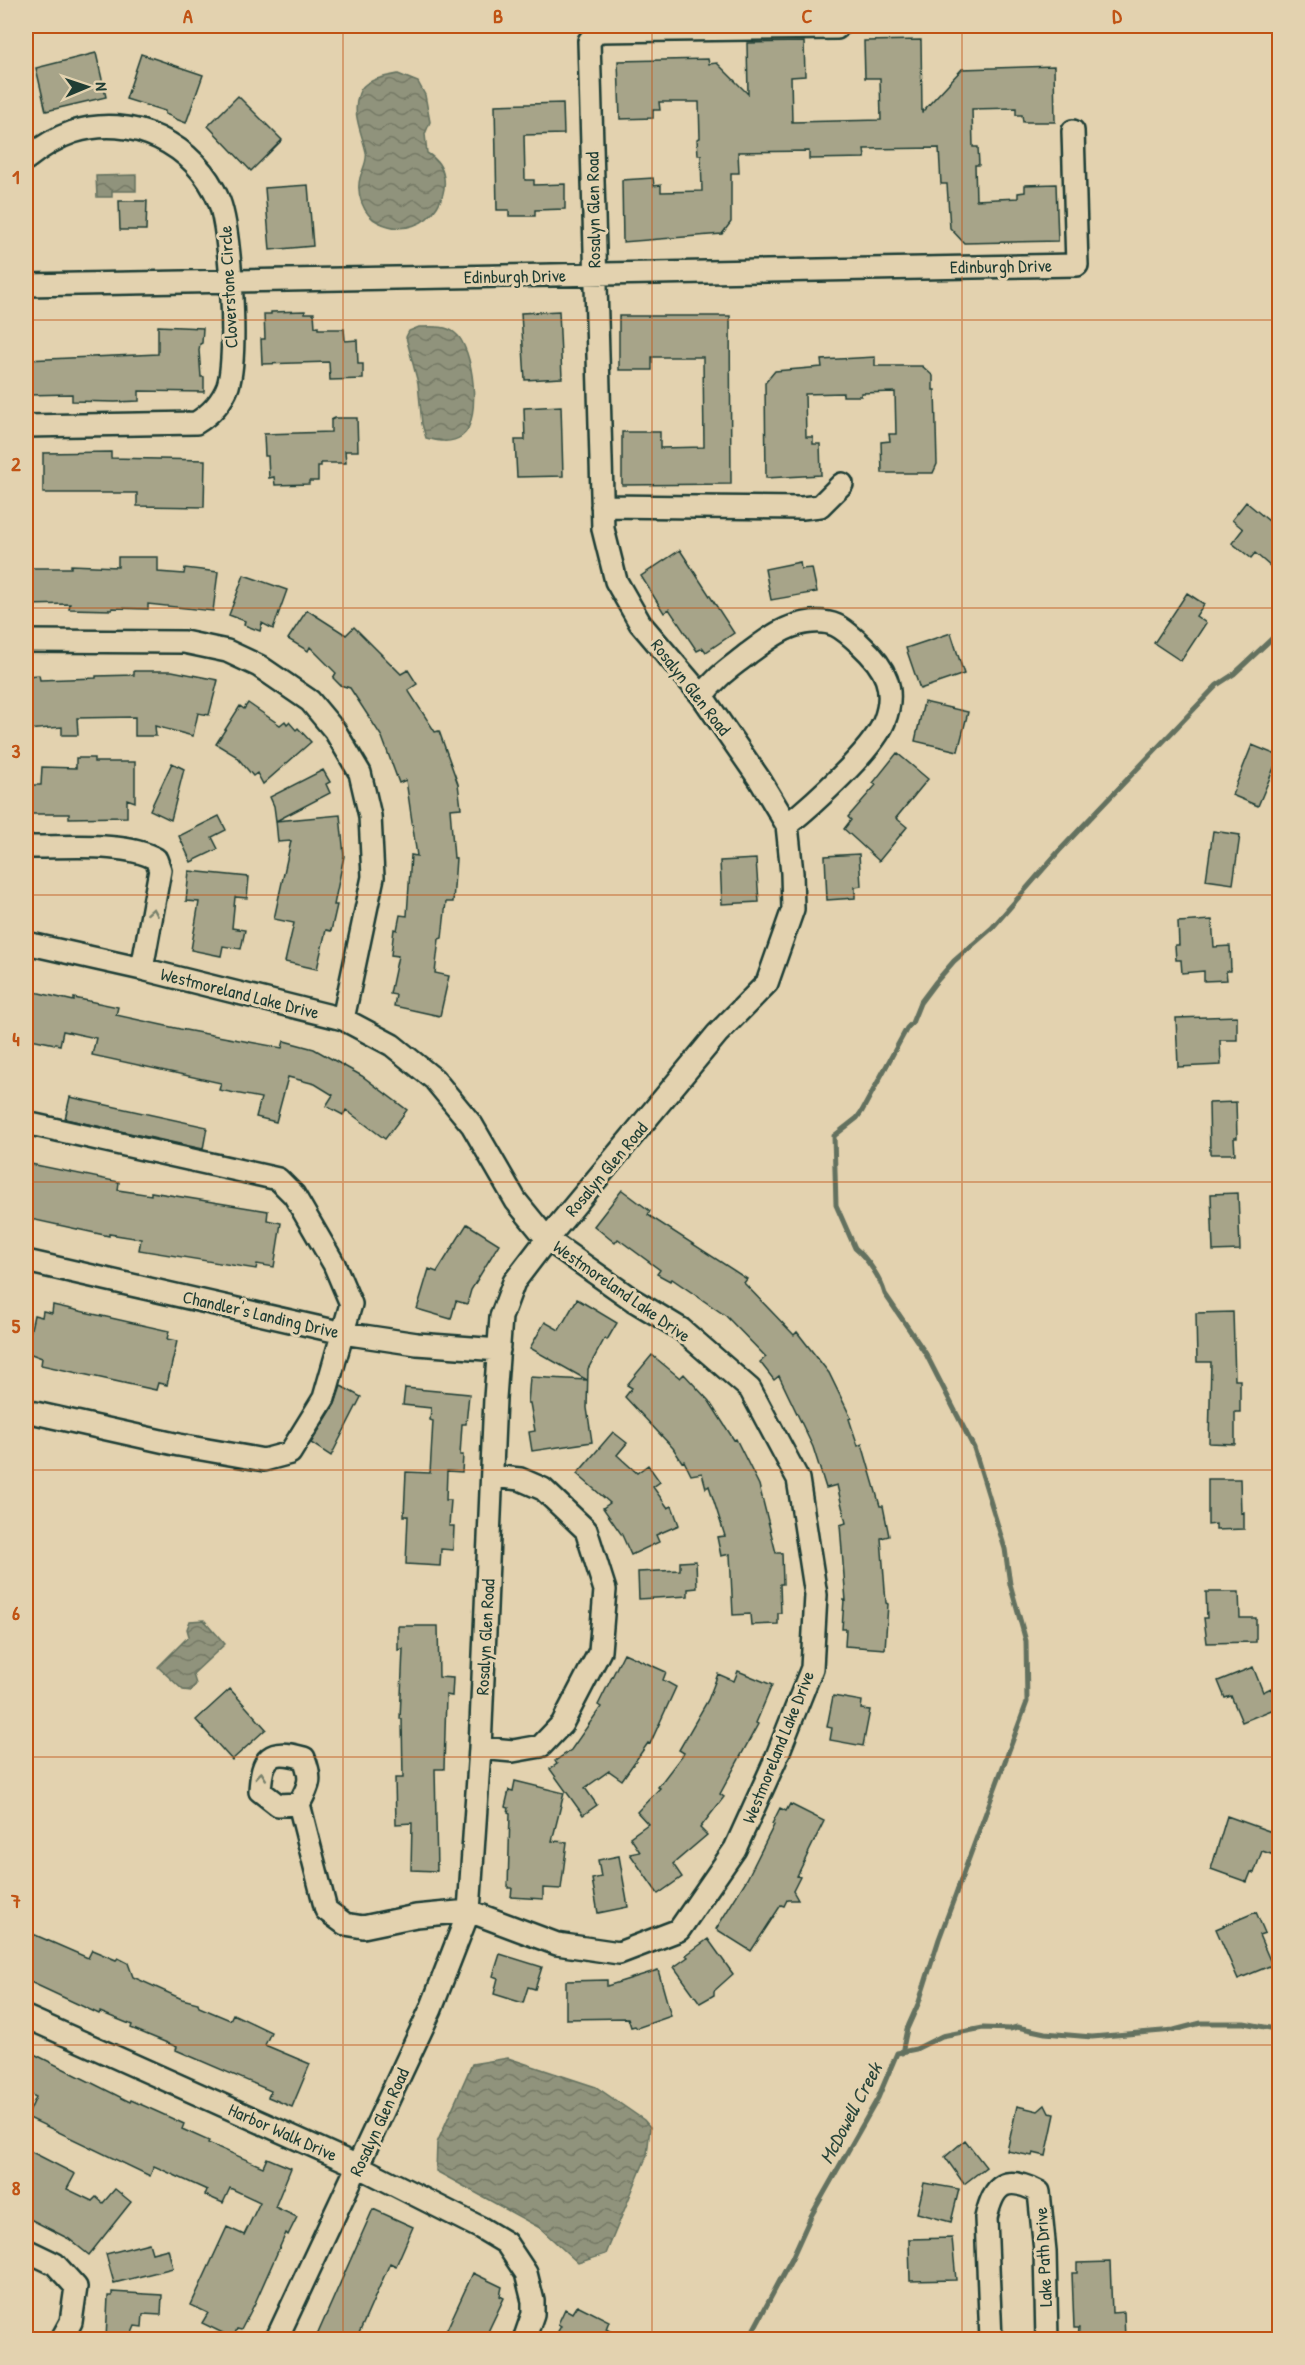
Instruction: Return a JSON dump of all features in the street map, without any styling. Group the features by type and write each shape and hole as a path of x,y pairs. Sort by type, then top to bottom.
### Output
{"street":[{"name":"Rosalyn Glen Road","path":"276,2340 431,2009 470,1911 501,1317 514,1282 547,1239 717,1034 766,983 793,909 787,825 760,780 702,696 640,623 615,581 603,529 589,41 598,31 837,28"},
{"name":"Cloverstone Circle","path":"26,159 54,139 88,128 106,126 140,130 173,146 189,157 200,169 218,199 227,232 232,343 228,385 222,398 204,418 196,423 26,426"},
{"name":"Edinburgh Drive","path":"26,285 1077,265 1073,131"},
{"path":"602,506 802,508 820,506 842,484"},
{"path":"702,696 718,676 772,634 803,623 819,621 835,623 882,666 889,686 889,701 884,723 871,743 815,802 787,825"},
{"path":"26,641 184,642 227,651 259,666 310,701 329,724 360,773 370,816 373,877 343,1019"},
{"path":"26,847 130,849 156,859 160,870 142,969"},
{"name":"Westmoreland Lake Drive","path":"26,943 343,1019 392,1045 434,1079 472,1125 516,1201 547,1239 633,1300 681,1329 750,1389 798,1479 816,1595 812,1668 776,1761 735,1850 679,1930 619,1953 557,1944 470,1911 416,1916 363,1927 345,1924 326,1910 299,1804"},
{"path":"26,1123 278,1179 300,1205 334,1264 351,1304 324,1398 290,1453 264,1460 179,1445 26,1411"},
{"name":"Chandler's Landing Drive","path":"26,1261 343,1333 417,1344 499,1350"},
{"path":"480,1748 513,1751 541,1746 562,1724 600,1651 605,1590 586,1530 543,1488 520,1479 492,1476"},
{"name":"Harbor Walk Drive","path":"26,2017 358,2166 506,2243 526,2273 533,2301 533,2314 524,2340"},
{"name":"Lake Path Drive","path":"991,2340 986,2218 990,2200 997,2189 1009,2184 1022,2183 1039,2192 1045,2252 1047,2340"},
{"path":"26,2250 55,2264 76,2287 71,2322 61,2340"}],"water":[{"path":"398,74 418,82 425,95 430,122 425,134 427,153 439,164 444,178 443,192 437,206 427,218 413,226 397,227 373,219 362,203 359,184 366,155 356,108 359,93 365,85 376,79"},
{"path":"136,175 136,191 112,191 112,197 97,197 96,176"},
{"path":"419,327 451,330 462,341 467,353 474,401 468,428 458,439 439,441 426,438 422,424 418,383 406,337 409,331"},
{"path":"204,1620 225,1644 193,1674 196,1684 191,1691 183,1690 158,1667 189,1636 187,1629 190,1621"},
{"path":"508,2058 596,2087 644,2120 650,2127 647,2155 606,2254 578,2263 540,2228 436,2171 437,2143 472,2064"}],"building":[{"path":"921,40 922,112 962,69 1054,66 1055,122 1023,122 1022,115 1016,115 1016,108 972,109 973,147 978,147 979,165 975,165 976,200 1018,198 1018,193 1025,192 1025,185 1056,184 1058,241 964,243 950,228 947,184 941,184 939,148 864,149 865,158 809,159 809,151 738,152 739,173 731,173 731,222 722,234 623,242 622,180 653,178 654,186 661,185 661,192 702,191 701,155 698,155 697,139 700,138 699,102 659,102 660,110 653,110 653,118 620,119 618,61 708,59 709,64 717,63 748,94 747,43 804,42 805,76 791,77 792,122 881,120 880,78 865,78 864,41"},
{"path":"96,53 106,97 46,111 36,68"},
{"path":"141,54 203,75 186,123 165,114 165,111 126,99"},
{"path":"238,96 282,140 251,171 208,126"},
{"path":"563,103 564,134 524,135 525,180 534,180 534,185 565,184 565,209 535,210 535,216 509,216 509,210 497,210 495,105"},
{"path":"308,185 313,246 270,250 265,188"},
{"path":"119,201 147,201 146,230 120,230"},
{"path":"305,311 305,313 314,313 315,327 318,326 318,329 344,329 345,341 357,340 358,364 363,364 363,379 330,380 329,362 262,364 261,339 265,339 264,314"},
{"path":"559,311 562,378 525,380 521,313"},
{"path":"619,316 730,316 731,484 622,485 622,432 660,432 660,448 704,447 703,357 652,357 652,370 619,370"},
{"path":"158,326 203,328 199,350 204,392 139,391 139,401 115,402 72,401 72,394 26,395 26,360 158,354"},
{"path":"875,357 875,366 922,366 933,376 937,464 933,473 882,473 881,442 890,441 889,434 896,434 895,392 861,393 861,396 843,396 843,393 805,394 806,437 813,437 813,444 820,444 821,475 766,478 765,383 775,371 822,367 821,360"},
{"path":"561,406 563,476 517,477 515,440 525,440 524,408"},
{"path":"357,418 358,451 345,451 346,463 321,463 321,466 318,466 318,481 309,481 309,484 275,485 274,477 269,478 264,434 331,432 331,420"},
{"path":"111,452 111,458 205,460 204,507 137,506 137,493 43,493 43,453"},
{"path":"1246,502 1280,530 1280,558 1271,567 1255,553 1251,558 1232,543 1243,529 1232,520"},
{"path":"680,550 734,633 706,652 703,648 697,651 669,609 664,613 641,576"},
{"path":"118,557 158,557 158,572 184,574 185,568 218,572 213,611 148,604 148,609 112,608 112,610 69,609 70,604 26,605 26,568 71,568 71,565 118,567"},
{"path":"800,562 801,569 812,568 817,592 771,600 765,569"},
{"path":"244,575 287,590 273,629 262,623 260,631 244,625 245,621 229,615"},
{"path":"1187,593 1204,604 1196,616 1206,623 1181,661 1154,643"},
{"path":"307,610 346,635 354,627 401,674 408,670 417,684 408,690 435,732 439,731 458,784 461,808 450,809 454,858 456,858 453,902 446,902 435,973 449,976 440,1016 394,1006 396,995 390,994 398,956 391,955 394,929 397,930 400,915 407,916 411,855 417,856 406,780 399,783 382,737 350,688 340,685 333,678 336,673 310,647 308,651 288,639"},
{"path":"951,633 964,674 920,689 906,648"},
{"path":"134,671 172,671 218,680 209,715 198,713 193,736 155,726 156,736 135,736 135,717 77,718 78,735 62,735 62,727 26,730 26,676 39,675 40,680 96,678 96,676 134,675"},
{"path":"924,702 968,712 958,751 915,741"},
{"path":"248,703 280,725 285,721 287,724 289,722 311,742 263,784 257,773 253,776 236,756 216,744 240,706 244,709"},
{"path":"1252,745 1279,756 1258,806 1232,795"},
{"path":"897,753 928,779 896,818 907,827 879,861 844,829 851,820 848,817 876,785 873,783"},
{"path":"76,758 94,758 94,762 135,762 135,802 127,799 127,817 69,818 69,814 27,814 28,785 41,785 42,767 76,768"},
{"path":"172,763 184,769 171,820 150,810"},
{"path":"323,770 330,782 326,784 330,793 276,821 270,797"},
{"path":"340,815 344,856 334,905 337,905 331,931 326,930 317,969 285,962 294,923 274,919 291,841 278,842 276,821"},
{"path":"219,816 226,830 212,837 218,849 191,862 179,836"},
{"path":"1213,831 1240,835 1233,884 1206,880"},
{"path":"859,854 861,886 855,887 855,898 827,900 825,856"},
{"path":"756,859 759,902 722,904 720,861"},
{"path":"189,871 249,877 247,898 235,897 232,928 245,930 241,949 223,946 221,956 191,950 199,902 186,901"},
{"path":"1212,920 1214,947 1230,946 1231,971 1226,971 1227,980 1204,981 1204,971 1182,973 1181,960 1176,960 1175,945 1179,945 1178,922"},
{"path":"26,990 74,1001 74,998 118,1007 116,1015 180,1029 282,1048 284,1041 314,1049 362,1076 407,1110 385,1139 346,1110 343,1115 326,1106 333,1095 315,1084 288,1077 276,1122 256,1117 261,1098 219,1090 221,1083 92,1055 96,1038 63,1031 60,1045 26,1038"},
{"path":"1237,1016 1237,1040 1220,1040 1221,1065 1178,1067 1176,1018"},
{"path":"70,1097 207,1127 203,1149 65,1119"},
{"path":"1236,1102 1235,1154 1210,1154 1209,1103"},
{"path":"26,1163 119,1182 118,1190 151,1195 151,1192 268,1211 267,1220 281,1223 274,1267 257,1264 256,1269 139,1250 141,1239 109,1234 109,1236 26,1218"},
{"path":"622,1190 650,1211 648,1215 747,1279 744,1283 794,1335 797,1332 829,1373 851,1418 849,1419 858,1446 862,1444 880,1506 883,1506 889,1536 881,1538 886,1603 888,1604 885,1649 845,1646 846,1629 842,1629 844,1600 846,1601 840,1525 846,1523 837,1485 826,1488 813,1447 779,1376 774,1380 760,1362 766,1357 726,1316 672,1279 670,1281 657,1274 660,1270 618,1239 615,1243 594,1226"},
{"path":"1238,1193 1240,1250 1213,1251 1211,1194"},
{"path":"467,1224 499,1244 471,1290 467,1304 456,1301 451,1319 417,1309 429,1269 437,1272"},
{"path":"577,1299 617,1323 607,1340 605,1338 588,1369 587,1408 592,1442 532,1451 529,1432 535,1431 530,1403 528,1403 530,1377 587,1380 530,1348 545,1322 559,1330"},
{"path":"53,1305 169,1331 167,1339 177,1341 167,1385 158,1383 156,1390 41,1365 42,1358 26,1352 34,1315 42,1317 43,1311 52,1313"},
{"path":"1233,1312 1235,1380 1240,1380 1240,1412 1235,1412 1235,1444 1209,1443 1211,1362 1197,1362 1196,1313"},
{"path":"652,1355 680,1378 684,1374 709,1401 734,1440 736,1439 759,1485 776,1553 782,1553 783,1584 780,1584 781,1613 778,1613 778,1624 751,1625 750,1614 733,1615 730,1554 721,1556 717,1537 725,1536 709,1486 706,1488 702,1473 691,1475 684,1461 682,1462 673,1448 625,1397 632,1388 627,1385"},
{"path":"341,1386 361,1397 331,1456 311,1443 335,1404"},
{"path":"405,1388 469,1394 466,1424 462,1424 460,1455 463,1455 462,1472 447,1471 446,1500 451,1500 449,1526 454,1526 453,1550 441,1549 440,1566 406,1564 408,1516 404,1516 406,1472 430,1473 433,1421 430,1420 431,1408 403,1405"},
{"path":"613,1432 627,1443 617,1455 637,1473 648,1465 660,1482 653,1487 668,1508 672,1506 679,1525 656,1535 659,1542 631,1555 622,1535 603,1508 610,1503 577,1474"},
{"path":"1208,1479 1240,1479 1244,1529 1216,1530 1216,1524 1208,1525"},
{"path":"696,1561 697,1588 688,1589 688,1596 639,1599 638,1572 680,1570 680,1562"},
{"path":"1206,1592 1239,1592 1240,1618 1256,1618 1256,1642 1207,1643 1204,1618 1207,1618"},
{"path":"398,1626 438,1626 439,1677 453,1678 452,1696 446,1695 444,1769 435,1769 437,1871 411,1870 412,1823 396,1824 395,1778 403,1778 402,1719 400,1719 403,1649 398,1650"},
{"path":"624,1653 666,1672 663,1680 676,1687 650,1744 648,1743 622,1780 609,1771 585,1788 597,1805 583,1815 550,1769 557,1764 555,1761 571,1750 601,1707 598,1705"},
{"path":"1253,1667 1263,1692 1271,1688 1279,1707 1242,1722 1231,1696 1225,1698 1218,1681"},
{"path":"738,1671 772,1685 756,1723 758,1724 720,1794 724,1797 700,1828 707,1835 673,1864 682,1877 658,1894 630,1854 640,1852 630,1837 648,1824 637,1812 660,1788 658,1787 684,1753 679,1750 708,1700 718,1674 734,1681"},
{"path":"230,1689 266,1729 232,1760 196,1720"},
{"path":"833,1696 862,1701 861,1709 870,1710 863,1746 830,1740 832,1728 827,1727"},
{"path":"515,1781 564,1793 552,1841 567,1842 561,1889 543,1888 543,1899 511,1897 512,1888 508,1888 510,1813 509,1808 505,1807 509,1790 513,1791"},
{"path":"790,1804 824,1821 797,1876 800,1877 793,1891 798,1900 787,1900 784,1906 781,1905 751,1951 716,1929 747,1879 780,1808 786,1811"},
{"path":"1227,1816 1280,1835 1274,1855 1262,1851 1254,1873 1251,1872 1247,1882 1211,1869"},
{"path":"619,1856 628,1907 598,1913 592,1879 601,1877 598,1860"},
{"path":"1256,1912 1265,1933 1259,1935 1272,1965 1238,1979 1216,1929"},
{"path":"26,1931 88,1958 92,1950 116,1960 118,1958 128,1963 133,1977 182,1999 198,2003 199,2007 230,2020 233,2014 271,2032 265,2045 310,2064 292,2107 268,2097 271,2091 176,2050 177,2047 131,2028 132,2025 100,2012 99,2014 26,1980"},
{"path":"708,1939 733,1974 714,1991 714,1995 700,2003 674,1967"},
{"path":"500,1954 542,1967 535,1989 528,1987 523,2003 494,1994 498,1978 493,1976"},
{"path":"658,1970 671,2016 637,2028 631,2027 628,2018 566,2019 566,1981 607,1980 607,1986"},
{"path":"26,2050 130,2102 131,2100 184,2124 182,2129 209,2141 208,2143 263,2167 267,2158 291,2168 275,2207 297,2217 288,2235 286,2233 241,2330 237,2329 233,2338 202,2323 208,2313 191,2305 227,2227 244,2235 260,2202 230,2188 223,2203 205,2195 207,2190 154,2166 150,2176 27,2117 36,2097 26,2092"},
{"path":"1045,2105 1049,2113 1055,2114 1046,2156 1007,2151 1017,2106 1038,2111"},
{"path":"965,2140 986,2167 964,2184 945,2157"},
{"path":"26,2149 75,2174 67,2189 92,2201 96,2197 103,2203 115,2189 131,2202 89,2255 69,2239 26,2217"},
{"path":"924,2183 959,2189 951,2222 917,2213"},
{"path":"373,2209 413,2227 396,2266 390,2263 356,2340 315,2340"},
{"path":"952,2238 956,2280 910,2281 909,2239"},
{"path":"149,2243 152,2253 168,2249 173,2268 114,2283 106,2254"},
{"path":"1110,2262 1112,2313 1124,2312 1125,2340 1078,2340 1079,2328 1074,2328 1072,2273 1077,2273 1077,2263"},
{"path":"473,2273 502,2287 500,2296 504,2298 484,2340 442,2340"},
{"path":"112,2292 162,2295 161,2315 143,2314 142,2327 135,2326 129,2340 106,2340 108,2296 112,2296"},
{"path":"577,2305 609,2321 606,2329 626,2340 553,2340 561,2326 558,2324 565,2309 572,2313"}],"waterway":[{"path":"902,2053 907,2029 919,2002 939,1939 1027,1702 1026,1641 1010,1584 1005,1549 974,1448 926,1354 885,1294 873,1269 855,1248 836,1205 834,1136 857,1118 862,1111 907,1028 912,1023 920,1003 954,961 992,928 1059,851 1217,685 1234,674 1280,631"},
{"name":"McDowell Creek","path":"748,2340 792,2258 811,2216 878,2098 897,2053 916,2049 942,2036 983,2028 1017,2027 1045,2033 1092,2037 1174,2030 1201,2023 1244,2023 1280,2030"}]}
